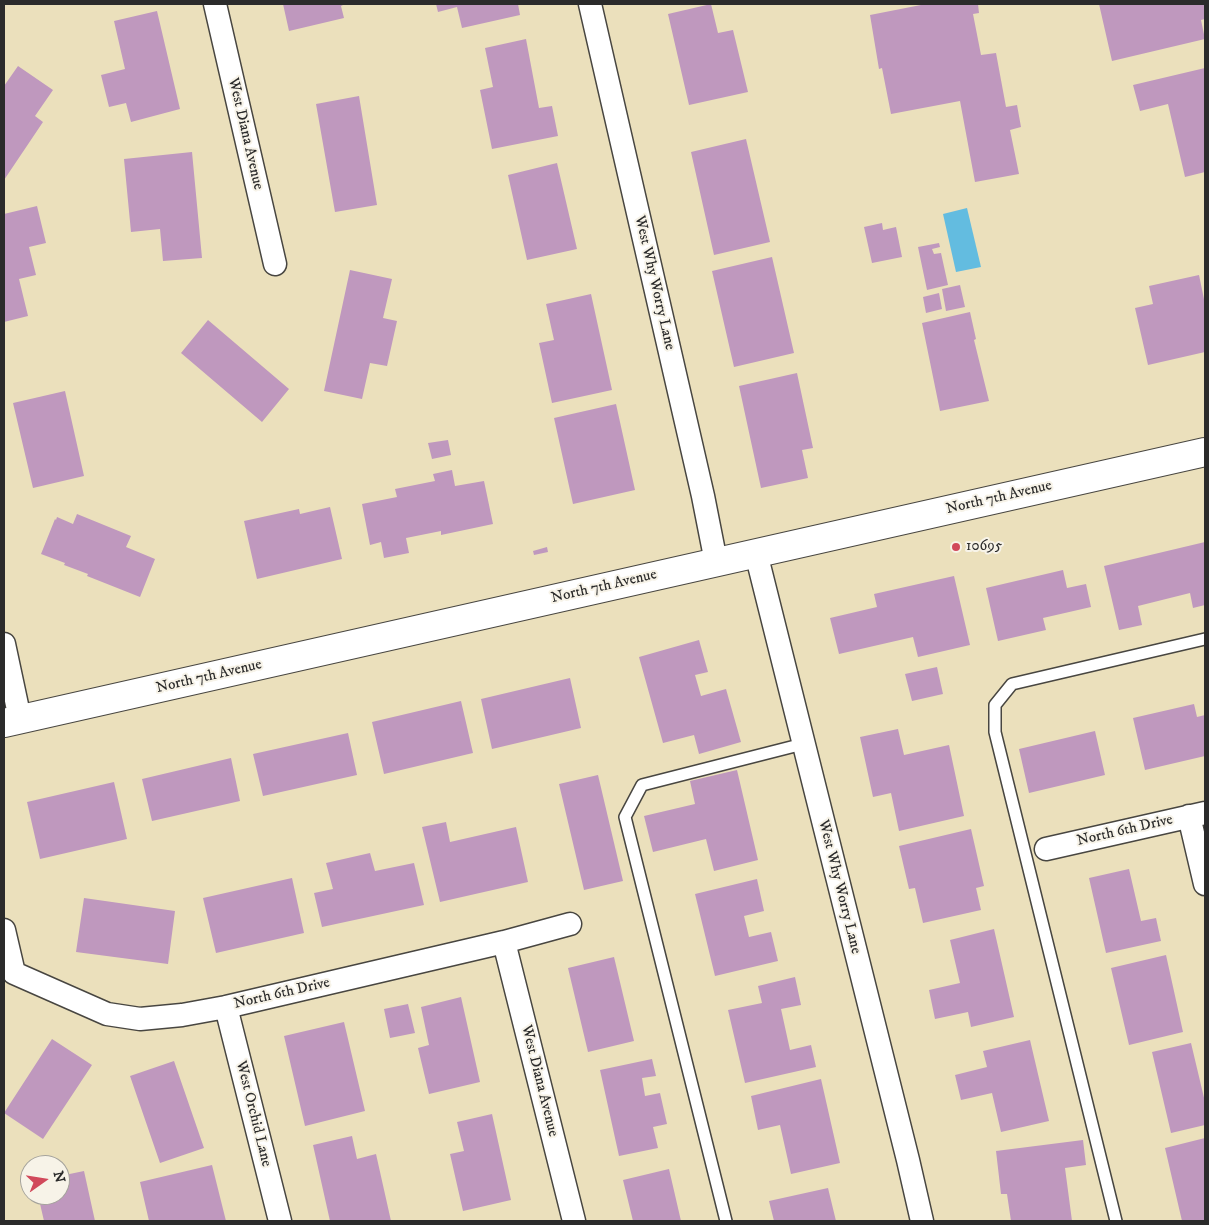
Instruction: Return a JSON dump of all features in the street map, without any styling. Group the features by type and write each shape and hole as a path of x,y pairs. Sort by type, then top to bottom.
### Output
{"main road":[{"name":"North 7th Avenue","path":"12,721 1205,452"}],"street":[{"name":"West Diana Avenue","path":"215,4 275,264"},
{"name":"West Why Worry Lane","path":"590,4 703,496 716,562"},
{"name":"West Why Worry Lane","path":"756,553 922,1221"},
{"path":"4,644 12,721"},
{"path":"1197,814 1205,884"},
{"name":"North 6th Drive","path":"1046,848 1197,814"},
{"name":"North 6th Drive","path":"9,980 106,1014 140,1019 182,1015 226,1007 504,942 570,924"},
{"path":"4,930 9,980"},
{"name":"West Diana Avenue","path":"504,942 574,1221"},
{"name":"West Orchid Lane","path":"226,1007 280,1221"}],"lane":[{"path":"1116,1221 996,732 994,705 1012,684 1205,639"},
{"path":"726,1221 625,816 642,785 803,744"}],"water":[{"path":"967,208 981,267 956,272 943,214"}],"building":[{"path":"283,4 345,4 341,6 344,18 289,31"},
{"path":"436,4 518,4 520,15 462,28 457,7 438,12"},
{"path":"711,4 718,33 733,30 748,92 689,105 668,14"},
{"path":"926,4 978,4 979,13 973,14 981,55 996,53 1006,107 1017,105 1021,127 1010,130 1019,174 975,182 960,101 891,114 882,68 879,69 870,15"},
{"path":"1099,4 1205,4 1205,19 1201,20 1205,39 1112,61"},
{"path":"157,11 180,109 131,122 126,103 109,107 101,75 125,69 114,21"},
{"path":"526,39 539,108 552,106 558,136 492,149 480,90 493,87 485,48"},
{"path":"18,66 53,90 35,116 43,122 4,180 4,86"},
{"path":"1205,68 1205,172 1185,177 1168,104 1140,111 1133,85"},
{"path":"359,96 377,205 335,212 316,104"},
{"path":"746,139 770,242 714,255 691,152"},
{"path":"192,152 202,258 163,261 160,229 131,232 124,159"},
{"path":"557,163 577,249 527,260 508,175"},
{"path":"37,206 46,243 29,247 36,275 19,279 28,316 4,322 4,214"},
{"path":"882,223 883,230 896,227 902,257 872,263 864,227"},
{"path":"939,243 940,247 932,249 934,254 941,253 948,285 927,290 918,247"},
{"path":"772,257 794,353 734,367 712,271"},
{"path":"350,270 392,279 383,318 397,321 387,366 370,363 362,399 324,391"},
{"path":"1199,275 1205,304 1205,352 1148,365 1135,308 1153,304 1149,286"},
{"path":"960,285 965,307 946,311 942,289"},
{"path":"939,293 942,309 926,313 923,297"},
{"path":"591,294 612,390 552,403 539,343 554,340 546,304"},
{"path":"970,312 976,339 974,340 989,401 940,411 922,323"},
{"path":"208,320 289,389 262,422 181,353"},
{"path":"797,373 813,448 802,450 808,478 761,488 739,386"},
{"path":"65,391 84,476 33,488 13,403"},
{"path":"616,404 635,490 573,504 554,418"},
{"path":"448,440 451,455 432,459 428,443"},
{"path":"452,470 455,486 484,481 493,524 441,535 441,531 406,538 409,553 384,558 381,542 370,545 362,504 397,497 395,489 435,481 433,474"},
{"path":"330,507 342,559 257,579 244,521 299,509 300,514"},
{"path":"77,514 131,536 126,547 155,559 140,597 87,576 88,574 41,554 55,519 57,517 73,524"},
{"path":"1205,542 1205,605 1193,608 1190,593 1138,606 1142,625 1119,630 1104,566"},
{"path":"547,547 548,552 534,555 533,551"},
{"path":"1063,570 1067,588 1086,584 1091,607 1043,618 1046,630 998,641 986,588"},
{"path":"954,576 970,645 918,657 913,637 839,654 830,618 877,607 874,594"},
{"path":"699,640 708,672 695,675 701,696 726,689 741,742 699,754 694,735 663,743 639,657"},
{"path":"937,667 943,694 912,701 905,674"},
{"path":"570,678 581,728 492,749 481,699"},
{"path":"461,701 473,753 384,774 372,722"},
{"path":"1194,704 1197,717 1205,715 1205,756 1145,770 1133,718"},
{"path":"898,729 904,755 949,745 964,816 899,831 891,793 873,797 860,737"},
{"path":"1095,731 1105,775 1029,793 1019,749"},
{"path":"348,733 357,775 263,796 253,754"},
{"path":"231,758 240,801 152,821 142,779"},
{"path":"737,770 758,860 714,871 706,839 653,852 644,816 695,804 690,781"},
{"path":"598,775 623,881 584,890 559,784"},
{"path":"114,782 127,839 40,859 27,802"},
{"path":"446,822 450,842 516,827 528,882 440,902 422,827"},
{"path":"971,829 984,886 976,888 981,910 923,923 915,888 909,889 899,846"},
{"path":"370,853 375,871 414,863 424,905 322,927 314,893 333,889 326,863"},
{"path":"1129,869 1141,921 1156,918 1161,941 1106,953 1089,878"},
{"path":"292,878 304,933 216,953 203,898"},
{"path":"757,879 764,911 744,916 749,937 771,932 778,961 715,976 695,894"},
{"path":"84,898 175,911 168,964 76,952"},
{"path":"994,929 1014,1017 971,1027 968,1012 935,1019 929,990 960,983 950,940"},
{"path":"1166,955 1183,1032 1129,1045 1111,968"},
{"path":"614,957 634,1041 588,1052 568,968"},
{"path":"795,977 801,1005 781,1009 790,1050 811,1045 816,1067 745,1083 728,1010 762,1003 758,986"},
{"path":"461,997 480,1082 429,1094 418,1048 429,1045 421,1007"},
{"path":"408,1004 415,1033 390,1038 384,1009"},
{"path":"344,1022 365,1111 305,1126 284,1036"},
{"path":"52,1039 92,1065 43,1139 4,1113"},
{"path":"1030,1040 1049,1121 1001,1132 992,1093 961,1100 955,1075 987,1067 983,1051"},
{"path":"1191,1043 1205,1102 1205,1125 1171,1133 1152,1052"},
{"path":"652,1059 656,1076 642,1078 645,1096 660,1093 667,1124 653,1127 658,1148 619,1156 600,1070"},
{"path":"174,1061 204,1148 160,1163 130,1076"},
{"path":"821,1079 840,1163 791,1174 780,1125 758,1130 751,1096"},
{"path":"492,1114 511,1200 463,1211 450,1154 464,1151 457,1122"},
{"path":"352,1136 357,1159 376,1154 391,1221 330,1221 313,1145"},
{"path":"1205,1138 1205,1220 1182,1221 1165,1148"},
{"path":"1083,1140 1086,1165 1065,1168 1072,1221 1011,1221 1007,1194 1001,1194 996,1151"},
{"path":"212,1165 226,1221 149,1221 140,1182"},
{"path":"669,1169 681,1221 633,1221 623,1180"},
{"path":"84,1171 95,1221 44,1221 40,1205 70,1205 70,1174"},
{"path":"828,1188 836,1221 774,1221 769,1201"}],"place":[{"name":"10695","path":"956,547"}]}
